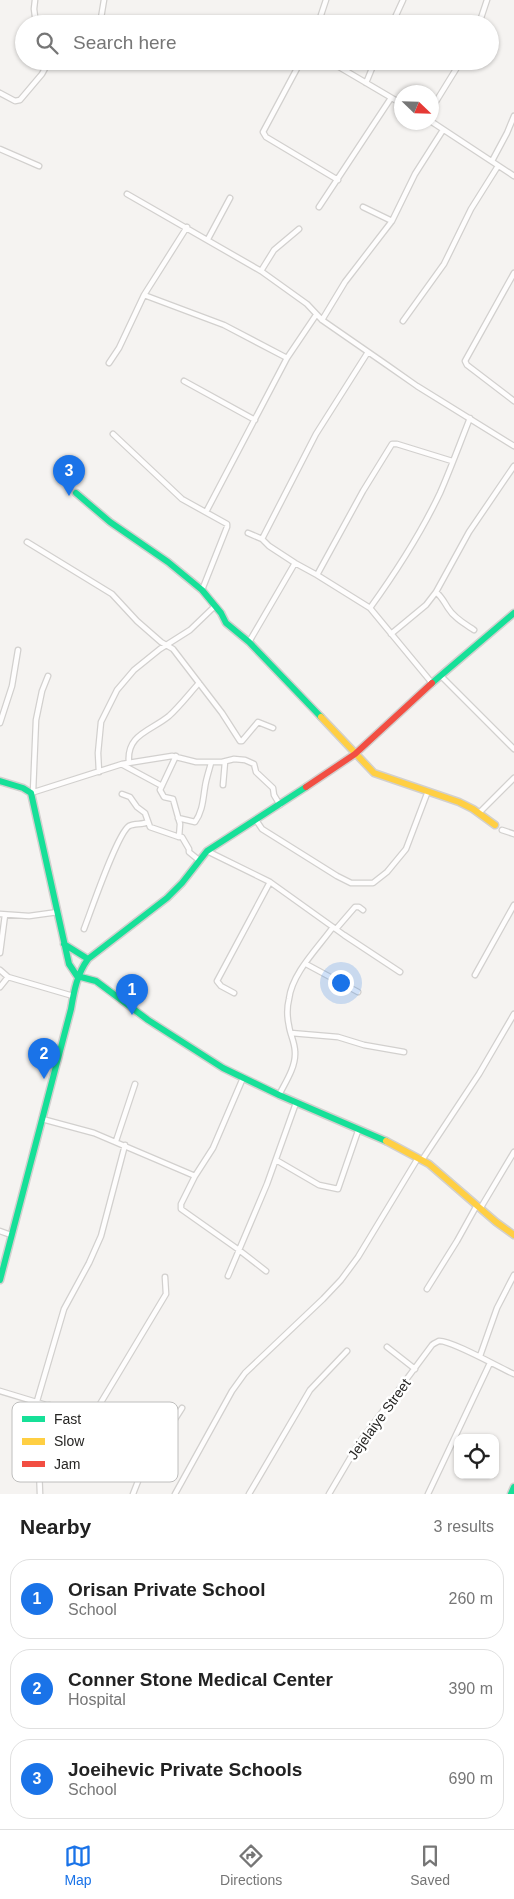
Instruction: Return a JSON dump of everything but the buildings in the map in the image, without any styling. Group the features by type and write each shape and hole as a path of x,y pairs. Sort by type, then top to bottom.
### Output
{"street":[{"path":"35,0 36,15"},
{"path":"102,15 104,0"},
{"path":"321,15 326,0"},
{"path":"396,15 404,0"},
{"path":"482,15 486,0"},
{"path":"0,92 15,101 20,100 44,70"},
{"path":"296,70 263,132 266,137 338,180"},
{"path":"344,70 394,100"},
{"path":"366,83 371,70"},
{"path":"439,97 455,70"},
{"path":"319,207 391,98"},
{"path":"492,161 514,116"},
{"path":"439,127 514,176"},
{"path":"322,320 345,282 392,221 415,174 443,130"},
{"path":"0,149 39,166"},
{"path":"403,321 444,264 462,224 498,166"},
{"path":"127,194 188,227 261,271 308,304 322,320 417,386 514,446"},
{"path":"208,240 230,198"},
{"path":"363,207 392,221"},
{"path":"109,363 119,348 144,295 188,227"},
{"path":"261,271 274,250 299,229"},
{"path":"514,273 465,361 467,365 514,400"},
{"path":"144,295 224,325 287,358"},
{"path":"206,512 287,358 316,315"},
{"path":"262,540 316,434 368,352"},
{"path":"184,381 255,420"},
{"path":"370,608 423,525 439,493 470,418"},
{"path":"113,434 182,499 224,522 227,527 202,590"},
{"path":"318,575 363,491 392,444 452,461"},
{"path":"391,634 426,605 436,592 468,532 514,466"},
{"path":"76,493 110,522 168,562 202,590 226,623 249,642 374,773 468,806 495,825"},
{"path":"248,533 370,608 432,683"},
{"path":"27,542 112,594 137,621 167,645 180,658 222,713 240,741 258,722 273,728"},
{"path":"249,642 295,563"},
{"path":"436,592 442,597 448,608 474,630"},
{"path":"99,772 98,753 101,722 117,690 134,670 190,630 215,606"},
{"path":"0,1280 71,1009 77,976 88,959 167,898 207,851 280,806 355,754 432,683 514,613"},
{"path":"0,723 12,686 18,650"},
{"path":"48,676 42,691 36,720 32,792 64,944 69,964 77,976 96,981 148,1020 223,1068 358,1131 397,1146 429,1164 478,1207 514,1235"},
{"path":"441,676 514,749"},
{"path":"128,763 130,746 136,739 169,716 198,684"},
{"path":"0,781 32,792 128,763 176,756 196,762 211,763 234,759 245,760 254,764 256,772 273,788 274,795 280,806"},
{"path":"176,756 160,790 164,797 173,799 180,824 179,837"},
{"path":"223,785 225,762"},
{"path":"178,818 195,822 198,819 204,800 205,784 211,763"},
{"path":"122,764 162,786"},
{"path":"478,813 514,778"},
{"path":"256,820 262,829 336,876 351,883 373,883 387,872 406,849 428,791"},
{"path":"122,794 130,797 137,807 145,813 150,826 182,837 189,852 200,861"},
{"path":"84,930 118,842 132,824 143,825 148,822"},
{"path":"502,830 514,834"},
{"path":"207,851 270,882 400,972"},
{"path":"234,993 221,986 217,981 270,882"},
{"path":"475,975 514,905"},
{"path":"279,1095 291,1072 295,1053 288,1015 289,998 298,971 355,907 363,910"},
{"path":"0,953 2,915 29,916 58,912"},
{"path":"64,944 88,959"},
{"path":"306,964 358,992"},
{"path":"0,970 8,977 73,996"},
{"path":"0,987 8,977"},
{"path":"174,1494 232,1391 245,1373 323,1299 341,1280 358,1257 420,1159 479,1074 514,1014"},
{"path":"291,1033 338,1037 364,1045 404,1052"},
{"path":"243,1078 213,1148 181,1204 181,1209 266,1271"},
{"path":"116,1141 135,1084"},
{"path":"228,1276 276,1160 296,1103"},
{"path":"42,1119 116,1141 196,1176"},
{"path":"276,1160 319,1185 338,1189 358,1131"},
{"path":"0,1391 37,1401 64,1309 89,1263 101,1236 125,1145"},
{"path":"427,1288 514,1152"},
{"path":"0,1231 11,1235"},
{"path":"514,1275 497,1308 480,1356 490,1363 514,1374"},
{"path":"101,1402 166,1294 165,1277"},
{"name":"Jejelaiye Street","path":"329,1494 360,1443 432,1345 441,1341 480,1356"},
{"path":"386,1347 415,1369"},
{"path":"249,1494 310,1390 347,1351"},
{"path":"428,1494 490,1363"},
{"path":"178,1414 182,1408"},
{"path":"133,1494 138,1482"},
{"path":"511,1494 514,1487"}],"traffic: fast":[{"path":"76,493 110,522 168,562 202,590 221,613 226,623 249,642 321,717"},
{"path":"432,683 514,613"},
{"path":"0,781 23,788 31,793 69,964 77,976 96,981 148,1020 223,1068 279,1095 386,1141"},
{"path":"0,1280 75,989 84,965 88,959 167,898 182,883 207,851 306,787"},
{"path":"64,944 88,959"},
{"path":"511,1494 514,1487"}],"traffic: slow":[{"path":"321,717 374,773 459,802 473,809 495,825"},
{"path":"386,1141 429,1164 496,1222 514,1235"}],"traffic: jam":[{"path":"306,787 355,754 432,683"}],"place":[{"name":"Joeihevic Private Schools","path":"69,496"},
{"name":"Orisan Private School","path":"132,1015"},
{"name":"Conner Stone Medical Center","path":"44,1079"}]}
